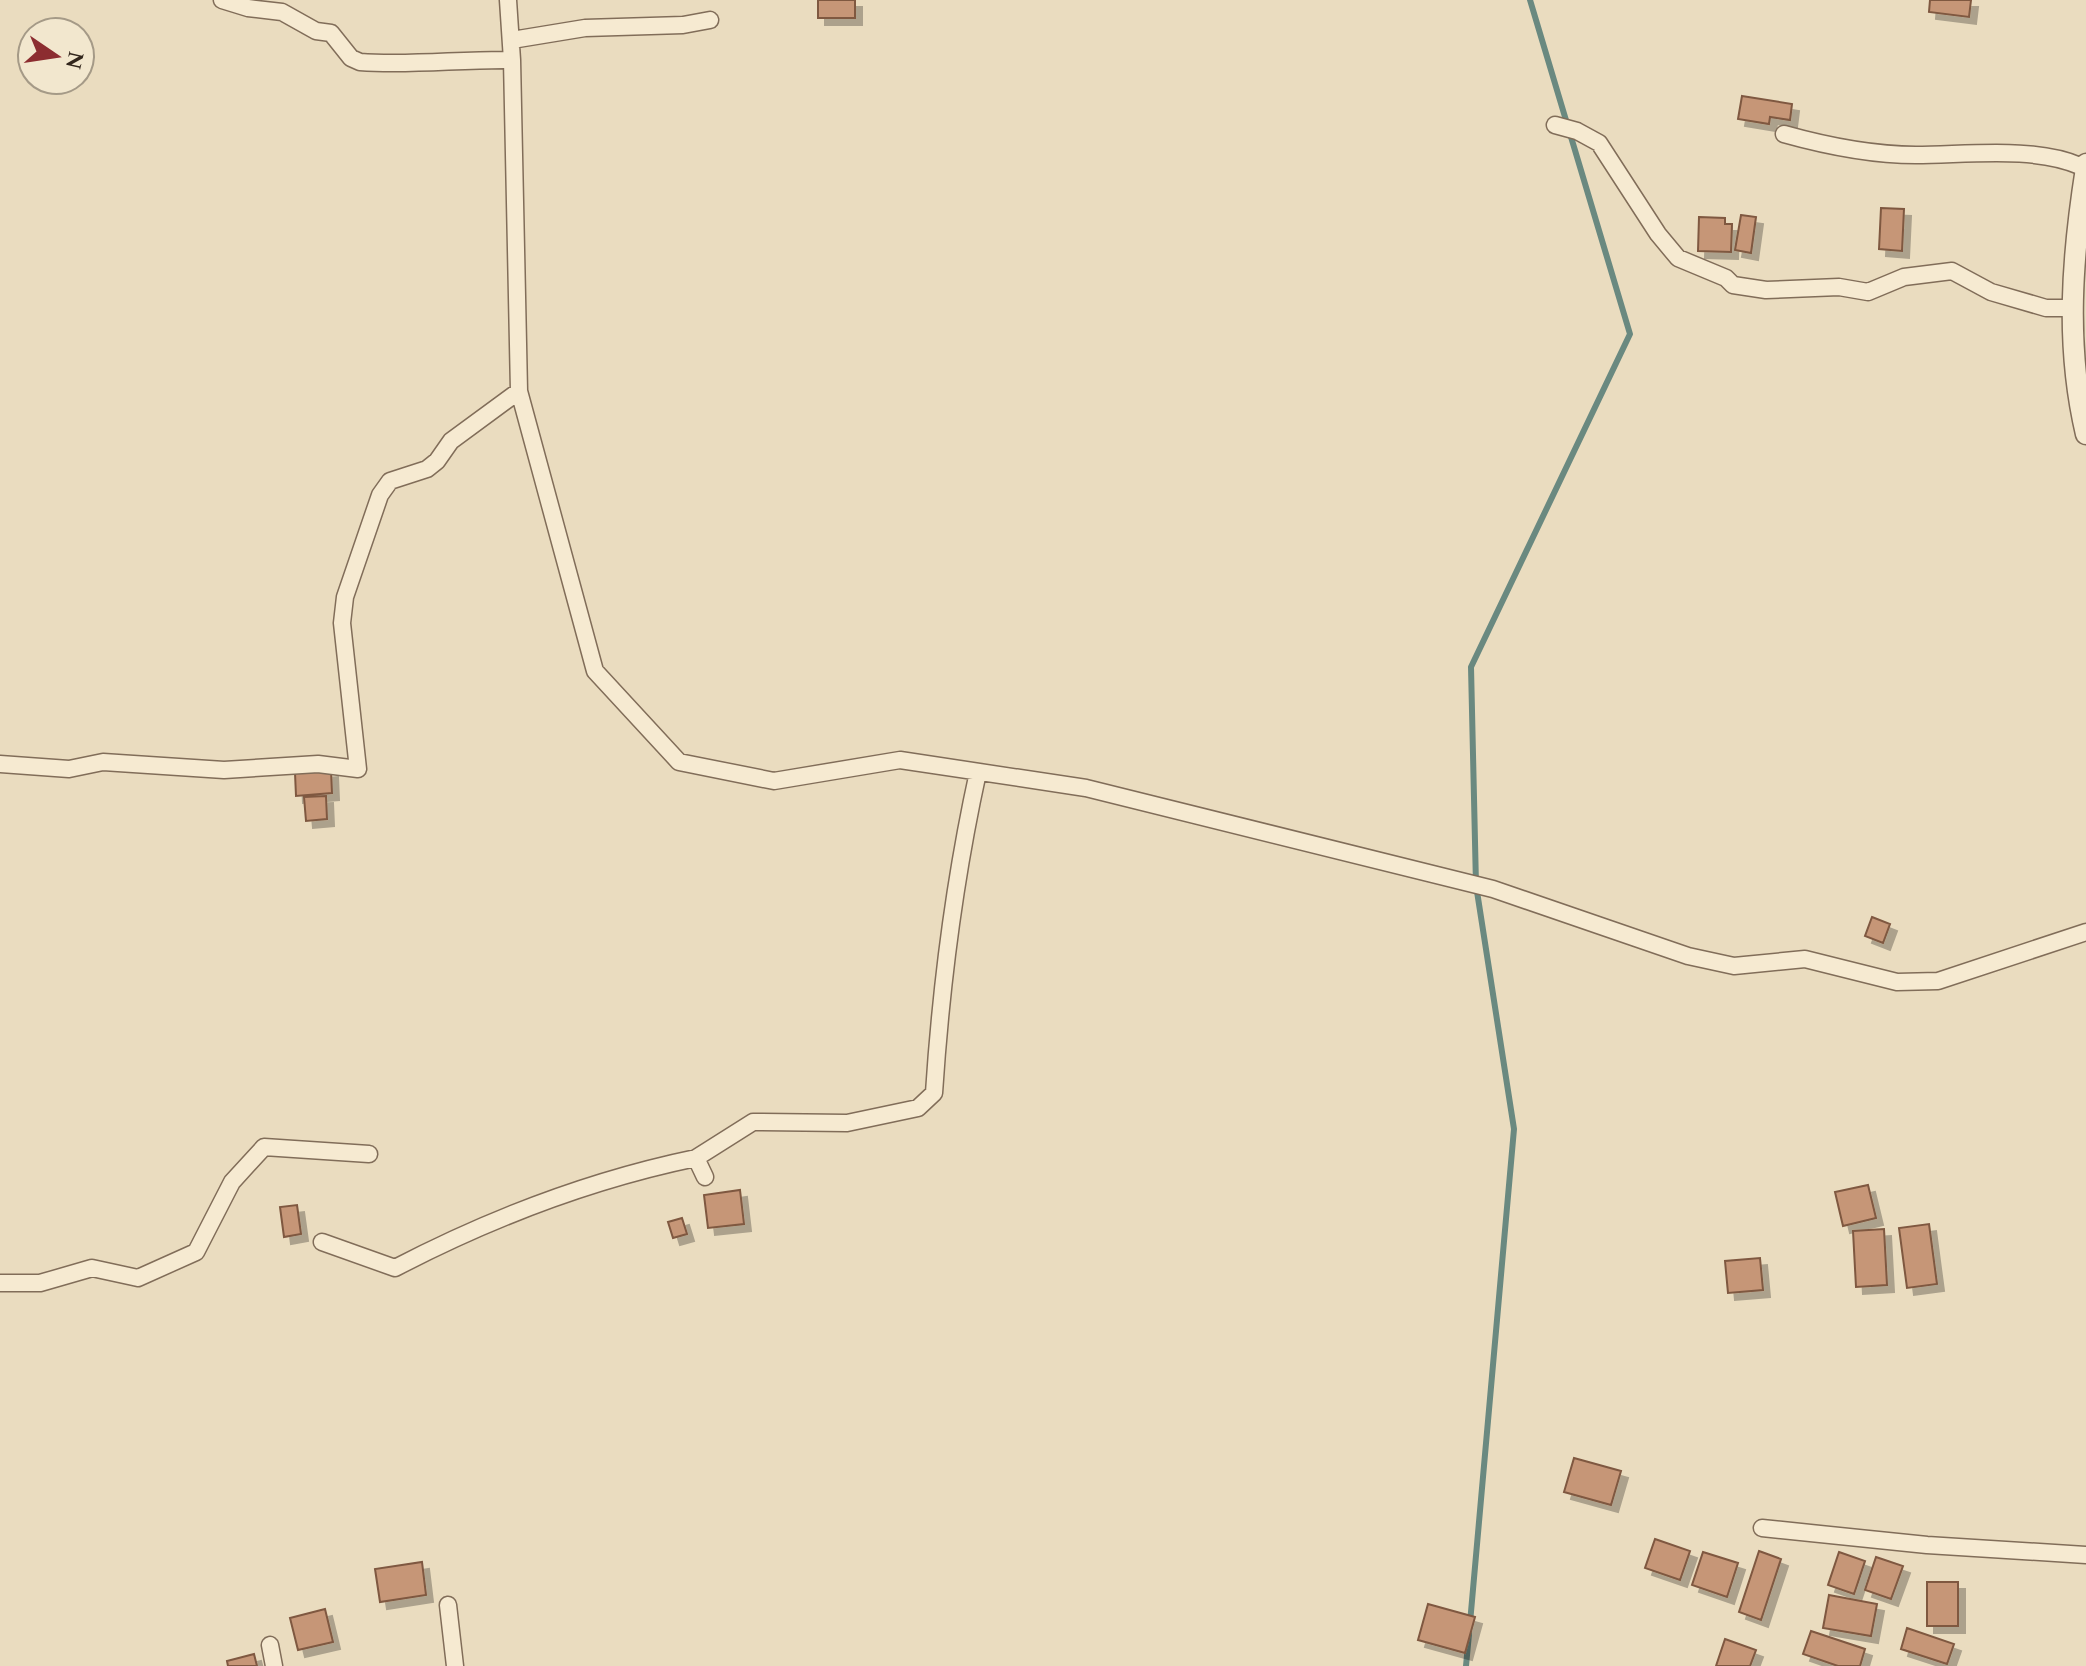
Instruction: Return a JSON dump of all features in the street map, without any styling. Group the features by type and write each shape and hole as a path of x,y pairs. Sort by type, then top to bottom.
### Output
{"street":[{"path":"222,0 248,8 282,12 316,31 331,33 351,58 360,62 447,64 481,59 512,60"},
{"path":"508,0 512,40 519,391 595,671 679,762 774,781 900,760 1086,788 1493,889 1688,956 1734,966 1805,959 1897,982 1938,981 2086,932"},
{"path":"512,40 585,28 683,25 710,20"},
{"path":"1555,125 1577,131 1599,143 1658,234 1678,258 1726,278 1733,285 1766,290 1839,287 1868,292 1904,277 1952,271 1991,292 2046,308 2071,308"},
{"path":"1784,134 1827,146 1895,154 1980,153 2053,157 2086,165 2075,238 2071,308 2073,357 2086,434"},
{"path":"0,764 69,769 103,762 224,770 318,764 358,769 342,623 345,597 380,495 390,481 427,469 451,441 519,391"},
{"path":"322,1242 395,1268 545,1199 641,1170 696,1158 753,1122 847,1123 918,1108 934,1093 940,1002 965,831 978,772"},
{"path":"0,1283 40,1283 92,1268 138,1278 196,1252 232,1182 264,1147 369,1154"},
{"path":"696,1158 705,1177"},
{"path":"1762,1528 1914,1544 2086,1555"},
{"path":"448,1605 455,1666"},
{"path":"270,1645 274,1666"}],"building":[{"path":"818,0 855,0 855,18 818,18"},
{"path":"1930,0 1971,0 1969,17 1929,12"},
{"path":"1742,96 1792,104 1790,120 1770,117 1769,124 1738,119"},
{"path":"1881,208 1904,209 1902,251 1879,249"},
{"path":"1741,215 1756,217 1751,253 1735,250"},
{"path":"1699,217 1725,218 1725,224 1732,224 1731,252 1698,251"},
{"path":"331,770 332,793 296,796 295,773"},
{"path":"326,796 327,819 306,821 304,797"},
{"path":"1872,917 1890,924 1883,943 1865,936"},
{"path":"1868,1185 1876,1218 1843,1226 1835,1192"},
{"path":"740,1190 744,1224 708,1228 704,1195"},
{"path":"297,1205 301,1234 284,1237 280,1207"},
{"path":"682,1218 687,1234 673,1238 668,1222"},
{"path":"1929,1224 1937,1284 1907,1288 1899,1228"},
{"path":"1884,1229 1887,1285 1856,1287 1853,1231"},
{"path":"1760,1258 1763,1290 1728,1293 1725,1261"},
{"path":"1574,1458 1621,1471 1611,1505 1564,1492"},
{"path":"1655,1539 1690,1551 1680,1580 1645,1568"},
{"path":"1759,1551 1781,1559 1761,1620 1739,1612"},
{"path":"1703,1552 1738,1563 1727,1597 1692,1585"},
{"path":"1839,1552 1865,1561 1854,1594 1828,1585"},
{"path":"1876,1557 1903,1566 1891,1599 1865,1590"},
{"path":"422,1562 426,1595 380,1602 375,1569"},
{"path":"1927,1582 1958,1582 1958,1626 1927,1626"},
{"path":"1829,1595 1877,1604 1871,1636 1823,1628"},
{"path":"1428,1604 1475,1617 1465,1653 1418,1640"},
{"path":"325,1609 333,1642 298,1650 290,1618"},
{"path":"1907,1628 1954,1644 1947,1664 1901,1649"},
{"path":"1811,1631 1865,1649 1860,1666 1838,1666 1803,1654"},
{"path":"1725,1639 1756,1650 1750,1666 1716,1666"},
{"path":"254,1654 257,1666 228,1666 227,1661"}],"waterway":[{"path":"1470,1623 1514,1129 1476,885 1471,667 1630,334 1530,0"},
{"path":"1466,1666 1469,1634"}]}
